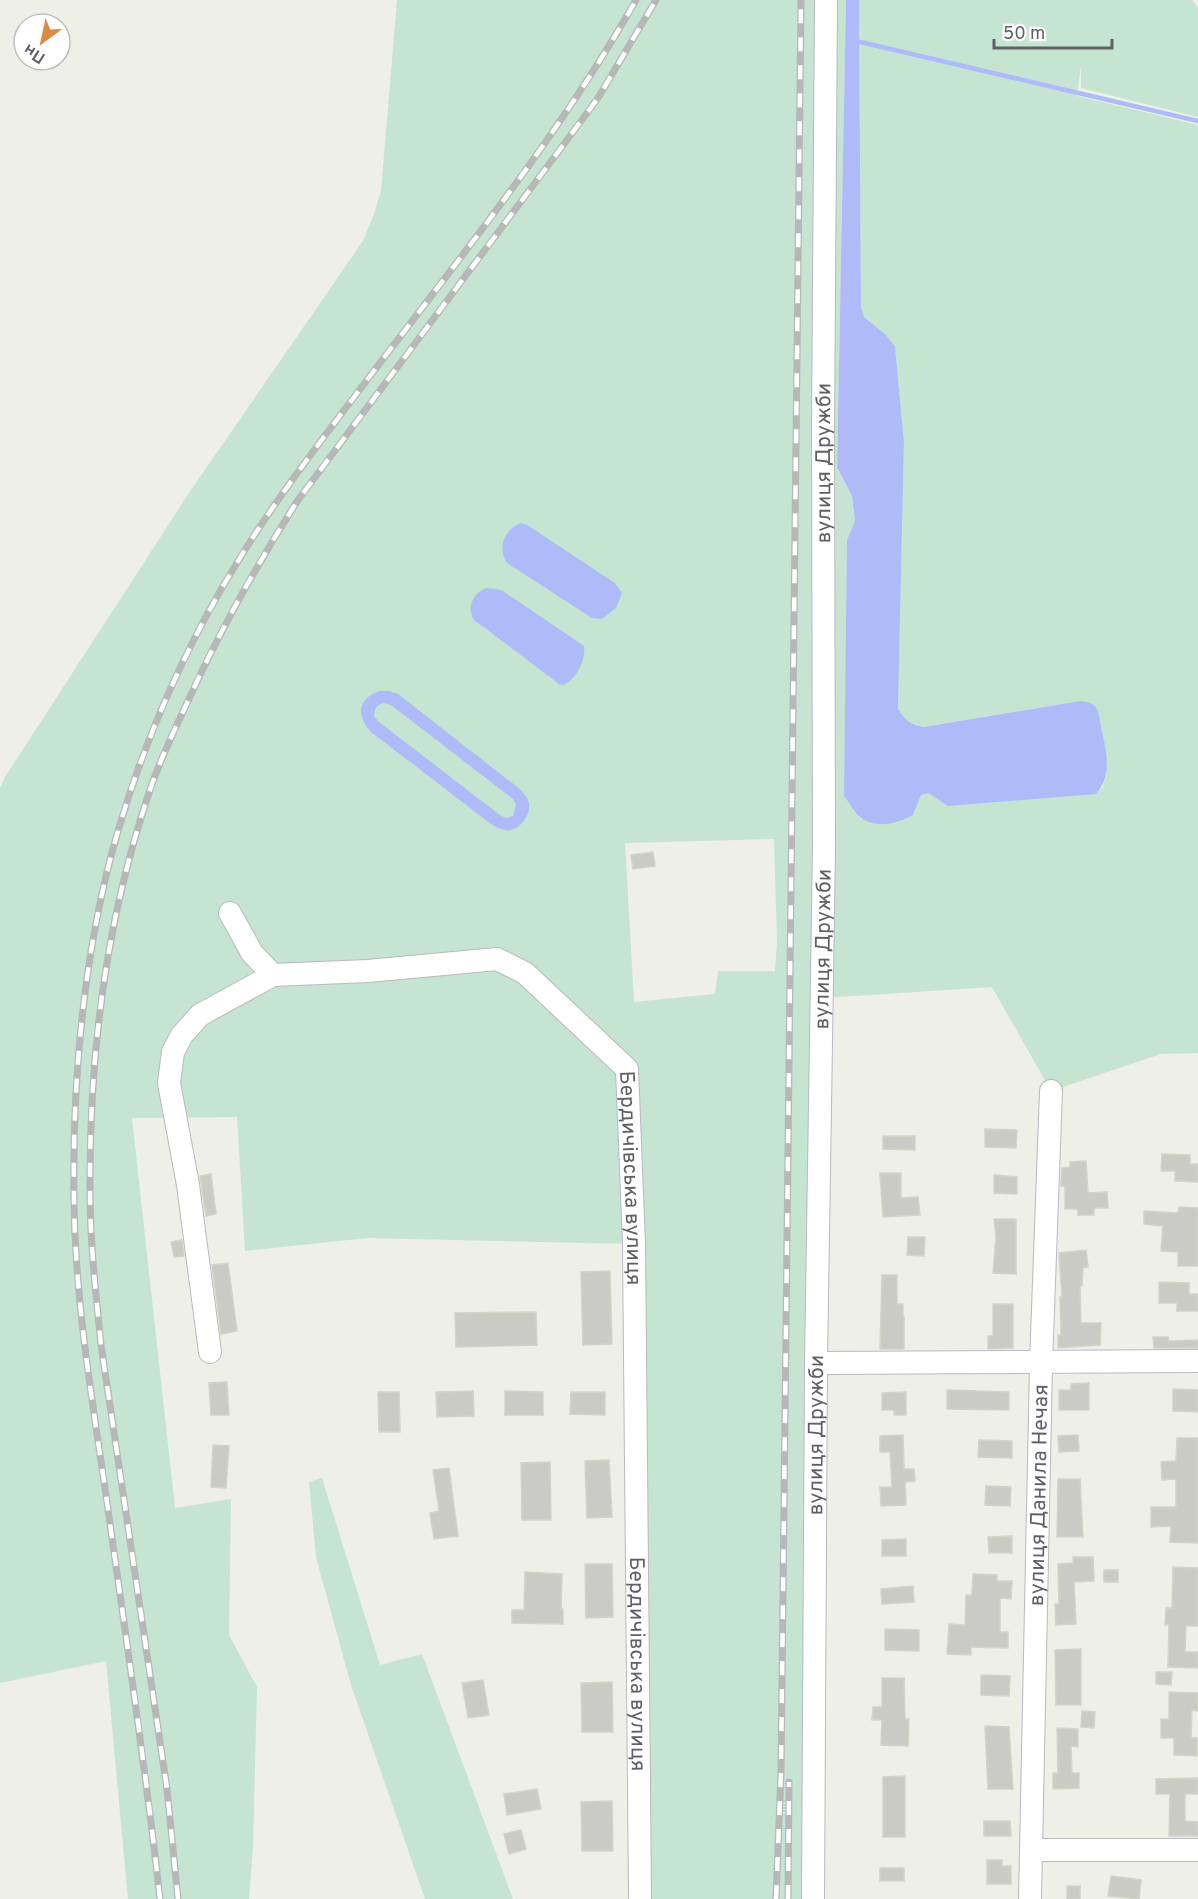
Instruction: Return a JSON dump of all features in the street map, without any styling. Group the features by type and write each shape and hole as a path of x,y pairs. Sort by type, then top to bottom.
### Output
{"street":[{"name":"вулиця Дружби","path":"813,1899 816,1363 824,848 823,420 826,0"},
{"path":"230,913 252,953 273,975"},
{"name":"Бердичівська вулиця","path":"210,1352 188,1185 169,1083 172,1052 182,1035 200,1015 273,975 368,971 497,959 525,973 627,1069 634,1244 640,1899"},
{"name":"вулиця Данила Нечая","path":"1030,1899 1041,1364 1051,1091"},
{"path":"816,1363 1041,1364 1198,1361"},
{"path":"1031,1850 1198,1851"}],"green space":[{"path":"397,0 846,0 837,467 852,496 855,521 847,540 921,795 928,793 1096,794 1103,787 1106,774 1080,701 924,727 909,721 898,709 904,442 895,346 885,334 864,317 861,308 859,0 1192,0 1198,7 1198,117 1081,88 1081,66 1077,96 1198,125 1198,1053 1161,1054 1051,1091 992,987 822,998 813,1899 640,1899 634,1244 367,1238 245,1251 237,1117 132,1118 175,1508 231,1499 229,1635 257,1687 253,1847 249,1899 128,1899 106,1661 0,1683 0,788 191,490 363,241 381,191","holes":["774,839 777,943 775,971 718,971 715,994 634,1002 625,843"]},
{"path":"322,1478 380,1665 422,1654 513,1899 425,1899 351,1685 316,1557 309,1482"}],"water":[{"path":"846,0 859,0 861,308 864,317 885,334 895,346 904,442 898,709 909,721 924,727 1080,701 1090,703 1094,705 1098,713 1107,762 1105,779 1096,794 948,806 928,793 921,795 913,815 885,824 864,820 844,796 847,540 855,521 852,496 837,467"},
{"path":"521,523 615,583 622,593 616,608 602,619 592,618 507,563 503,551 506,534"},
{"path":"486,588 503,591 584,646 582,663 572,679 563,685 559,684 474,620 471,610 472,601"},
{"path":"379,691 398,694 521,790 529,804 524,820 517,827 509,830 502,830 492,825 371,732 363,720 361,709 371,695","holes":["384,703 391,705 513,799 516,805 513,816 506,818 500,815 379,722 374,716 376,707"]}],"building":[{"path":"653,852 655,866 633,869 631,855"},
{"path":"985,1129 1017,1130 1016,1148 985,1147"},
{"path":"883,1136 915,1136 915,1150 883,1149"},
{"path":"1162,1154 1190,1155 1190,1164 1198,1164 1198,1182 1175,1181 1175,1171 1161,1171"},
{"path":"1086,1161 1088,1193 1107,1192 1108,1208 1094,1208 1094,1215 1078,1215 1078,1209 1065,1209 1065,1186 1061,1186 1062,1168 1070,1167 1070,1162"},
{"path":"880,1173 901,1173 901,1198 918,1197 920,1215 883,1217"},
{"path":"211,1174 216,1214 206,1216 200,1176"},
{"path":"994,1175 1017,1177 1017,1194 994,1193"},
{"path":"1179,1207 1198,1208 1198,1266 1178,1266 1178,1252 1161,1251 1163,1226 1144,1224 1144,1211 1178,1213"},
{"path":"994,1219 1016,1219 1016,1274 993,1273 996,1237"},
{"path":"908,1237 925,1237 924,1256 907,1255"},
{"path":"182,1240 184,1256 174,1257 171,1242"},
{"path":"1086,1250 1088,1267 1083,1268 1082,1286 1080,1286 1081,1323 1101,1323 1100,1345 1058,1348 1058,1335 1061,1335 1060,1297 1062,1297 1059,1253"},
{"path":"228,1263 237,1331 221,1334 212,1265"},
{"path":"610,1271 612,1344 583,1345 581,1272"},
{"path":"882,1275 897,1275 897,1304 903,1304 904,1349 880,1349"},
{"path":"1159,1282 1189,1283 1189,1294 1198,1294 1198,1311 1177,1311 1177,1303 1159,1303"},
{"path":"993,1304 1013,1304 1013,1348 988,1349 988,1336 993,1336"},
{"path":"536,1312 537,1345 456,1347 455,1313"},
{"path":"1153,1337 1168,1337 1169,1341 1198,1340 1198,1348 1154,1348"},
{"path":"227,1382 229,1415 211,1415 209,1383"},
{"path":"1089,1383 1089,1410 1059,1410 1059,1390 1071,1390 1071,1384"},
{"path":"1173,1389 1198,1390 1198,1412 1173,1411"},
{"path":"947,1390 1009,1392 1009,1410 947,1409"},
{"path":"473,1391 474,1416 437,1417 436,1392"},
{"path":"505,1391 543,1392 543,1415 505,1415"},
{"path":"378,1392 399,1392 400,1432 379,1432"},
{"path":"571,1392 605,1392 605,1415 570,1414"},
{"path":"906,1392 906,1415 894,1415 894,1410 882,1410 882,1393"},
{"path":"903,1435 904,1469 914,1469 915,1481 905,1482 906,1505 881,1506 880,1487 892,1487 890,1452 880,1452 880,1436"},
{"path":"1078,1435 1079,1451 1059,1452 1058,1436"},
{"path":"1177,1438 1198,1438 1198,1543 1170,1542 1171,1526 1151,1527 1151,1507 1176,1507 1176,1479 1162,1480 1161,1462 1176,1461"},
{"path":"979,1440 1012,1441 1012,1458 978,1457"},
{"path":"213,1445 229,1446 226,1488 211,1487"},
{"path":"609,1460 612,1517 587,1518 585,1461"},
{"path":"550,1462 551,1520 522,1520 521,1463"},
{"path":"449,1468 458,1536 434,1539 430,1513 439,1511 433,1470"},
{"path":"1058,1479 1080,1479 1083,1537 1057,1537"},
{"path":"986,1486 1011,1487 1010,1506 985,1505"},
{"path":"1012,1536 1012,1553 989,1553 988,1537"},
{"path":"906,1539 906,1556 882,1556 882,1540"},
{"path":"1073,1557 1093,1557 1094,1581 1074,1582 1076,1624 1056,1625 1055,1604 1059,1604 1058,1564 1073,1563"},
{"path":"585,1564 612,1564 613,1617 586,1618"},
{"path":"1173,1567 1198,1568 1198,1626 1186,1626 1185,1652 1198,1652 1198,1668 1168,1667 1169,1625 1165,1625 1166,1608 1172,1608"},
{"path":"1104,1570 1118,1570 1118,1582 1104,1582"},
{"path":"525,1572 562,1574 563,1624 512,1623 512,1610 524,1610"},
{"path":"973,1574 997,1575 997,1581 1012,1581 1011,1599 1000,1598 1000,1632 1008,1632 1008,1648 971,1647 971,1655 947,1654 949,1624 965,1625 966,1595 972,1595"},
{"path":"913,1586 914,1602 882,1604 881,1589"},
{"path":"885,1629 919,1630 919,1651 885,1650"},
{"path":"1081,1649 1081,1705 1056,1705 1055,1650"},
{"path":"1156,1672 1172,1672 1171,1685 1156,1684"},
{"path":"981,1675 1010,1676 1009,1696 981,1695"},
{"path":"882,1678 904,1678 905,1719 909,1719 908,1746 881,1745 882,1720 872,1720 873,1707 882,1707"},
{"path":"483,1680 489,1715 468,1718 462,1683"},
{"path":"612,1682 613,1732 582,1732 581,1683"},
{"path":"1169,1692 1198,1693 1198,1711 1192,1710 1191,1738 1197,1738 1197,1756 1174,1755 1174,1738 1161,1738 1161,1719 1169,1719"},
{"path":"1082,1711 1095,1712 1094,1728 1081,1727"},
{"path":"985,1726 1009,1727 1013,1789 988,1789"},
{"path":"1057,1728 1078,1729 1078,1747 1071,1746 1072,1773 1079,1773 1079,1788 1053,1789 1053,1773 1058,1773"},
{"path":"905,1776 905,1837 883,1837 883,1777"},
{"path":"1198,1778 1198,1794 1185,1794 1185,1821 1198,1822 1198,1836 1169,1836 1170,1794 1156,1794 1156,1779"},
{"path":"537,1789 541,1809 507,1815 504,1794"},
{"path":"612,1801 613,1851 582,1851 581,1802"},
{"path":"984,1821 1010,1821 1011,1836 984,1836"},
{"path":"521,1830 526,1849 509,1854 504,1834"},
{"path":"987,1860 1002,1860 1002,1866 1011,1866 1011,1884 987,1884"},
{"path":"880,1868 904,1868 904,1881 880,1881"},
{"path":"1111,1876 1141,1880 1139,1899 1108,1896"},
{"path":"1067,1886 1080,1886 1080,1899 1067,1899"}],"waterway":[{"path":"856,41 1198,121"}],"railway":[{"path":"160,1899 141,1745 85,1345 75,1236 74,1154 78,1061 89,967 106,875 129,797 154,728 199,629 235,566 298,472 508,195 575,99 636,0"},
{"path":"178,1899 167,1789 101,1345 91,1230 90,1140 97,1038 111,938 122,888 150,790 163,757 212,651 267,550 298,500 598,98 656,0"},
{"path":"776,1899 781,1772 801,0"},
{"path":"788,1899 789,1782"}]}
